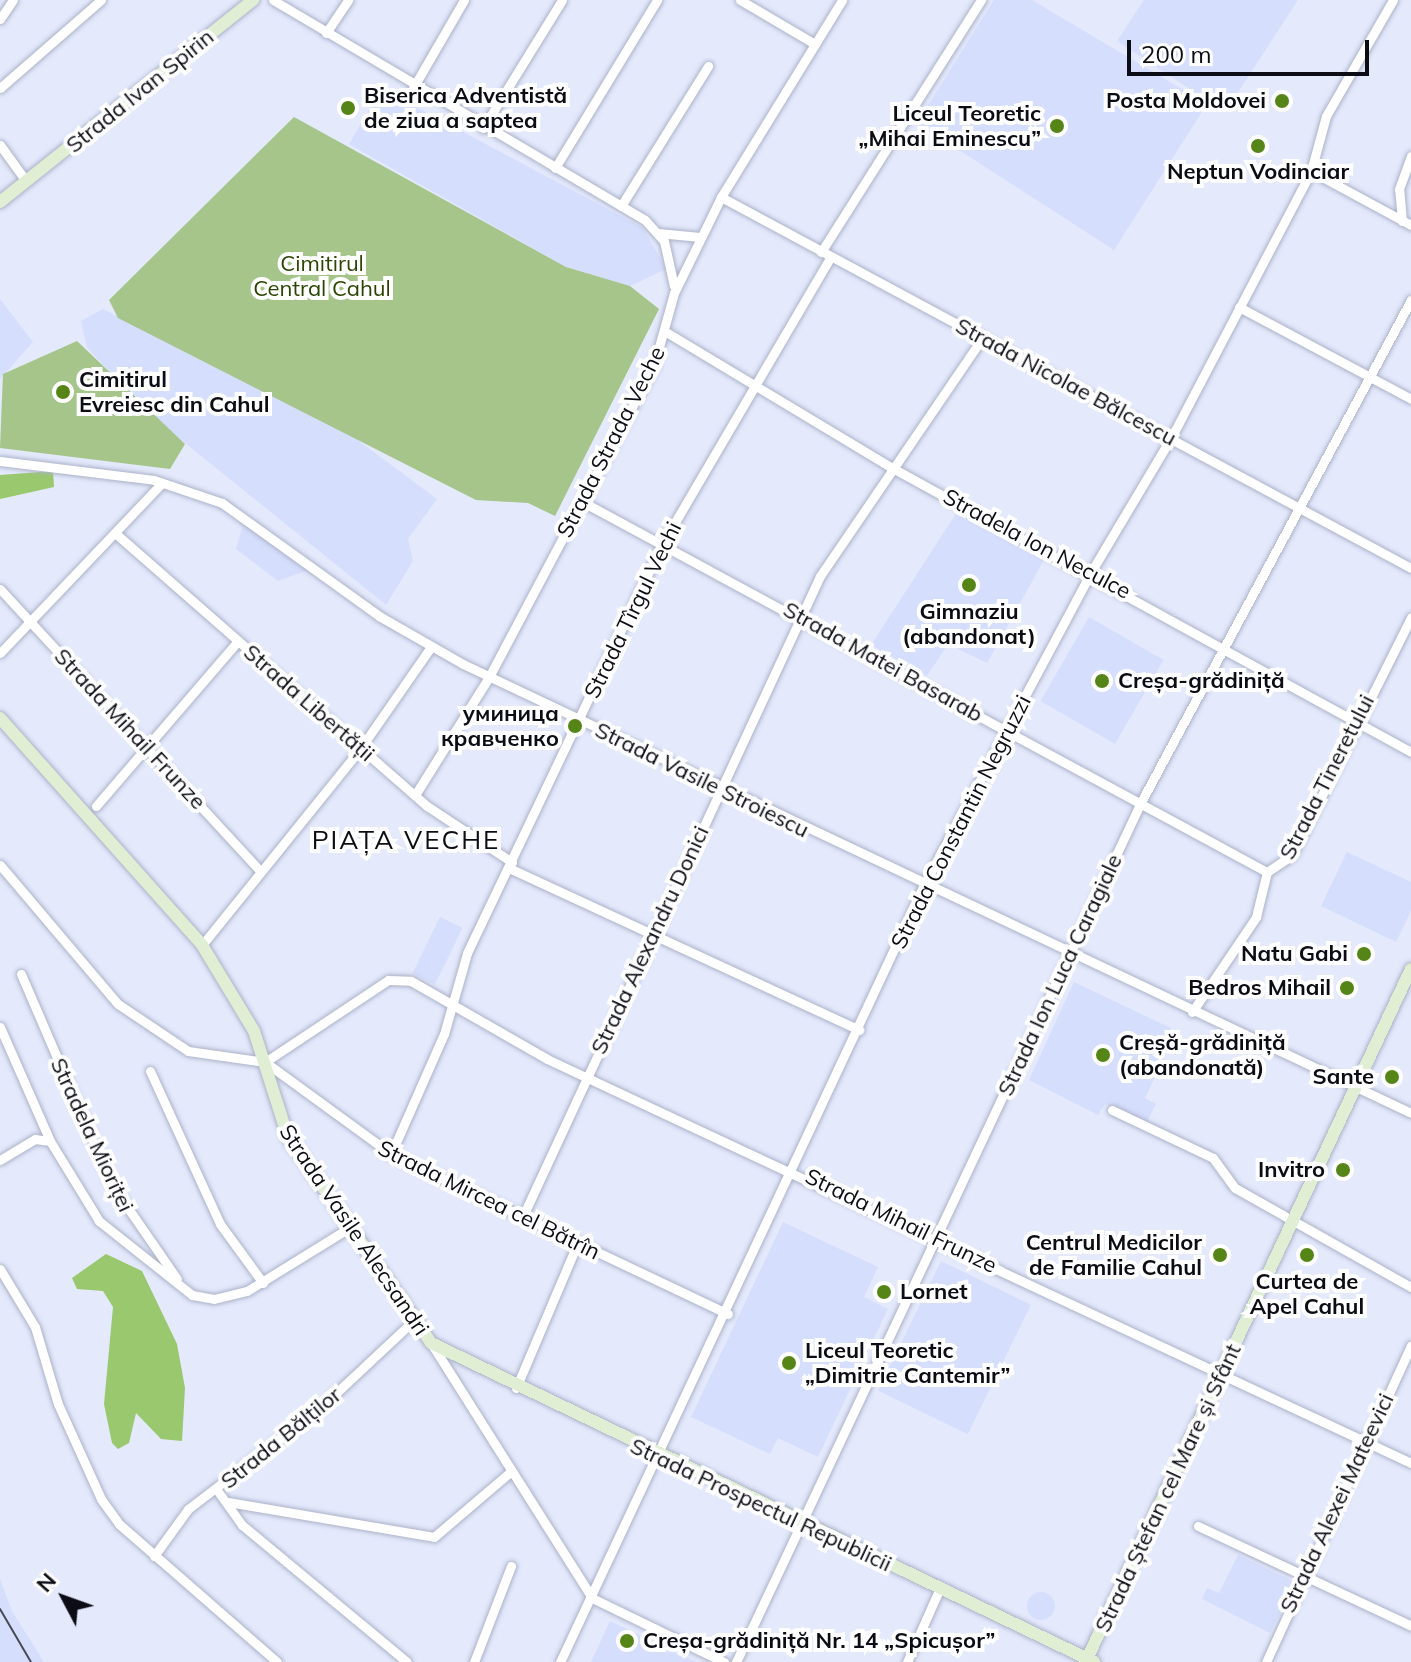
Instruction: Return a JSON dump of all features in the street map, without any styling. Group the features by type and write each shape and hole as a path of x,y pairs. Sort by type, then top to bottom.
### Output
{"main road":[{"name":"Strada Ivan Spirin","path":"0,202 253,0"},
{"name":"Strada Vasile Alecsandri","path":"0,718 202,945 245,1011 265,1062 282,1126 412,1322 431,1343"},
{"name":"Strada Ștefan cel Mare și Sfânt","path":"1089,1661 1411,969"},
{"name":"Strada Prospectul Republicii","path":"431,1343 516,1388 1089,1661"}],"street":[{"path":"0,19 13,0"},
{"path":"0,88 101,0"},
{"path":"273,0 413,88 621,206 658,233 700,237"},
{"path":"326,33 348,0"},
{"path":"413,88 464,0"},
{"path":"483,128 562,0"},
{"path":"555,168 657,0"},
{"name":"Strada Strada Veche","path":"415,795 489,677 581,501 666,332 674,293 721,197 842,0"},
{"name":"Strada Tîrgul Vechi","path":"391,1154 454,1003 460,971 661,546 826,255 981,0"},
{"name":"Strada Constantin Negruzzi","path":"560,1662 728,1314 924,885 1091,572 1171,438 1311,171 1326,116 1393,0"},
{"path":"746,2 815,44"},
{"path":"621,206 708,66"},
{"path":"0,145 26,181"},
{"path":"1406,223 1399,189 1411,156"},
{"path":"1311,171 1406,223"},
{"name":"Strada Nicolae Bălcescu","path":"721,197 1411,568"},
{"path":"658,233 674,293"},
{"name":"Strada Ion Luca Caragiale","path":"736,1662 1141,802 1411,300"},
{"path":"1239,307 1411,399"},
{"name":"Stradela Ion Neculce","path":"666,332 896,470 1227,646 1411,752"},
{"name":"Strada Alexandru Donici","path":"522,1218 800,616 983,337"},
{"name":"Strada Vasile Stroiescu","path":"0,461 162,483 256,522 341,590 431,647 489,677 719,789 1411,1113"},
{"path":"0,653 32,624 162,483"},
{"name":"Strada Matei Basarab","path":"581,501 661,546 800,616 1267,872"},
{"name":"Strada Libertății","path":"115,533 360,749 415,795 510,865 653,938 859,1030"},
{"name":"Strada Mihail Frunze","path":"0,589 258,869"},
{"name":"Strada Tineretului","path":"1192,1012 1256,917 1267,872 1292,855 1354,719 1411,617"},
{"path":"96,806 238,641"},
{"path":"202,945 258,869 360,749 431,647"},
{"path":"0,865 131,1016 200,1055 265,1062"},
{"name":"Stradela Mioriței","path":"21,974 112,1185 180,1286"},
{"name":"Strada Mihail Frunze","path":"265,1062 394,978 454,1003 586,1078 795,1170 1411,1463"},
{"path":"0,1027 50,1141 99,1221 180,1286 214,1299 263,1283 349,1228"},
{"name":"Strada Mircea cel Bătrîn","path":"265,1062 391,1154 728,1314"},
{"path":"150,1071 220,1224 263,1283"},
{"path":"1112,1110 1213,1158 1235,1188 1295,1217 1411,1287"},
{"path":"0,1160 35,1139 50,1141"},
{"path":"516,1388 577,1244"},
{"path":"0,1269 35,1327 58,1404 101,1499 154,1556 277,1662"},
{"name":"Strada Bălților","path":"154,1556 188,1509 217,1490 412,1322"},
{"name":"Strada Vasile Alecsandri","path":"431,1343 592,1598"},
{"name":"Strada Alexei Mateevici","path":"1266,1662 1411,1346"},
{"path":"228,1502 312,1513 434,1537 510,1472"},
{"path":"217,1490 242,1525 407,1662"},
{"path":"1198,1526 1411,1626"},
{"path":"474,1662 511,1566"},
{"path":"907,1662 940,1588"},
{"path":"592,1598 724,1662"}],"shaded area":[{"name":"Liceul Teoretic „Mihai Eminescu”","path":"994,0 1032,0 1207,104 1114,250 917,123"},
{"path":"1144,0 1298,0 1225,112 1117,41"},
{"path":"381,88 643,228 666,269 630,286 566,267 349,144"},
{"path":"0,299 33,342 0,379"},
{"path":"103,309 351,435 437,499 408,539 413,561 386,605 138,405 87,347 81,321"},
{"name":"Gimnaziu (abandonat)","path":"957,512 1045,558 987,663 948,644 927,676 871,645"},
{"path":"245,518 314,568 278,581 236,549"},
{"name":"Creșa-grădiniță","path":"1089,617 1163,660 1115,744 1040,701"},
{"path":"1347,852 1411,882 1411,911 1396,942 1321,906"},
{"path":"440,917 462,928 435,985 412,974"},
{"name":"Creșă-grădiniță (abandonată)","path":"1074,982 1177,1031 1145,1098 1156,1104 1147,1122 1105,1104 1098,1115 1029,1080"},
{"name":"Liceul Teoretic „Dimitrie Cantemir”","path":"783,1222 878,1267 864,1297 888,1309 818,1457 778,1438 770,1454 691,1417"},
{"path":"941,1261 1031,1305 968,1434 878,1390"},
{"path":"1238,1555 1295,1582 1270,1633 1202,1599 1207,1588 1219,1593"},
{"path":"0,1579 12,1611 44,1662 0,1662"},
{"path":"1041,1592 1051,1596 1055,1606 1051,1616 1041,1620 1031,1616 1027,1606 1031,1596"},
{"name":"Creșa-grădiniță Nr. 14 „Spicușor”","path":"610,1621 697,1662 591,1662"}],"green space":[{"name":"Cimitirul Central Cahul","path":"294,117 566,267 630,286 659,309 555,516 528,503 476,500 118,318 109,300"},
{"name":"Cimitirul Evreiesc din Cahul","path":"77,341 185,444 170,469 0,448 3,374"},
{"path":"53,471 54,487 0,499 0,475"},
{"path":"106,1254 142,1271 177,1344 185,1388 182,1441 161,1439 136,1413 129,1443 118,1449 112,1443 104,1404 113,1307 103,1291 77,1289 72,1278"}],"railway":[{"path":"0,1609 31,1662"}],"place":[{"name":"Posta Moldovei","path":"1282,101"},
{"name":"Biserica Adventistă de ziua a saptea","path":"348,108"},
{"name":"Liceul Teoretic „Mihai Eminescu”","path":"1057,126"},
{"name":"Neptun Vodinciar","path":"1258,146"},
{"name":"Cimitirul Evreiesc din Cahul","path":"63,392"},
{"name":"Gimnaziu (abandonat)","path":"969,585"},
{"name":"Creșa-grădiniță","path":"1102,681"},
{"name":"уминица кравченко","path":"575,726"},
{"name":"Natu Gabi","path":"1364,954"},
{"name":"Bedros Mihail","path":"1347,988"},
{"name":"Creșă-grădiniță (abandonată)","path":"1103,1055"},
{"name":"Sante","path":"1392,1077"},
{"name":"Invitro","path":"1343,1170"},
{"name":"Centrul Medicilor de Familie Cahul","path":"1220,1255"},
{"name":"Curtea de Apel Cahul","path":"1307,1255"},
{"name":"Lornet","path":"884,1292"},
{"name":"Liceul Teoretic „Dimitrie Cantemir”","path":"789,1363"},
{"name":"Creșa-grădiniță Nr. 14 „Spicușor”","path":"627,1641"}],"district":[{"name":"PIAȚA VECHE","path":"406,840"}]}
